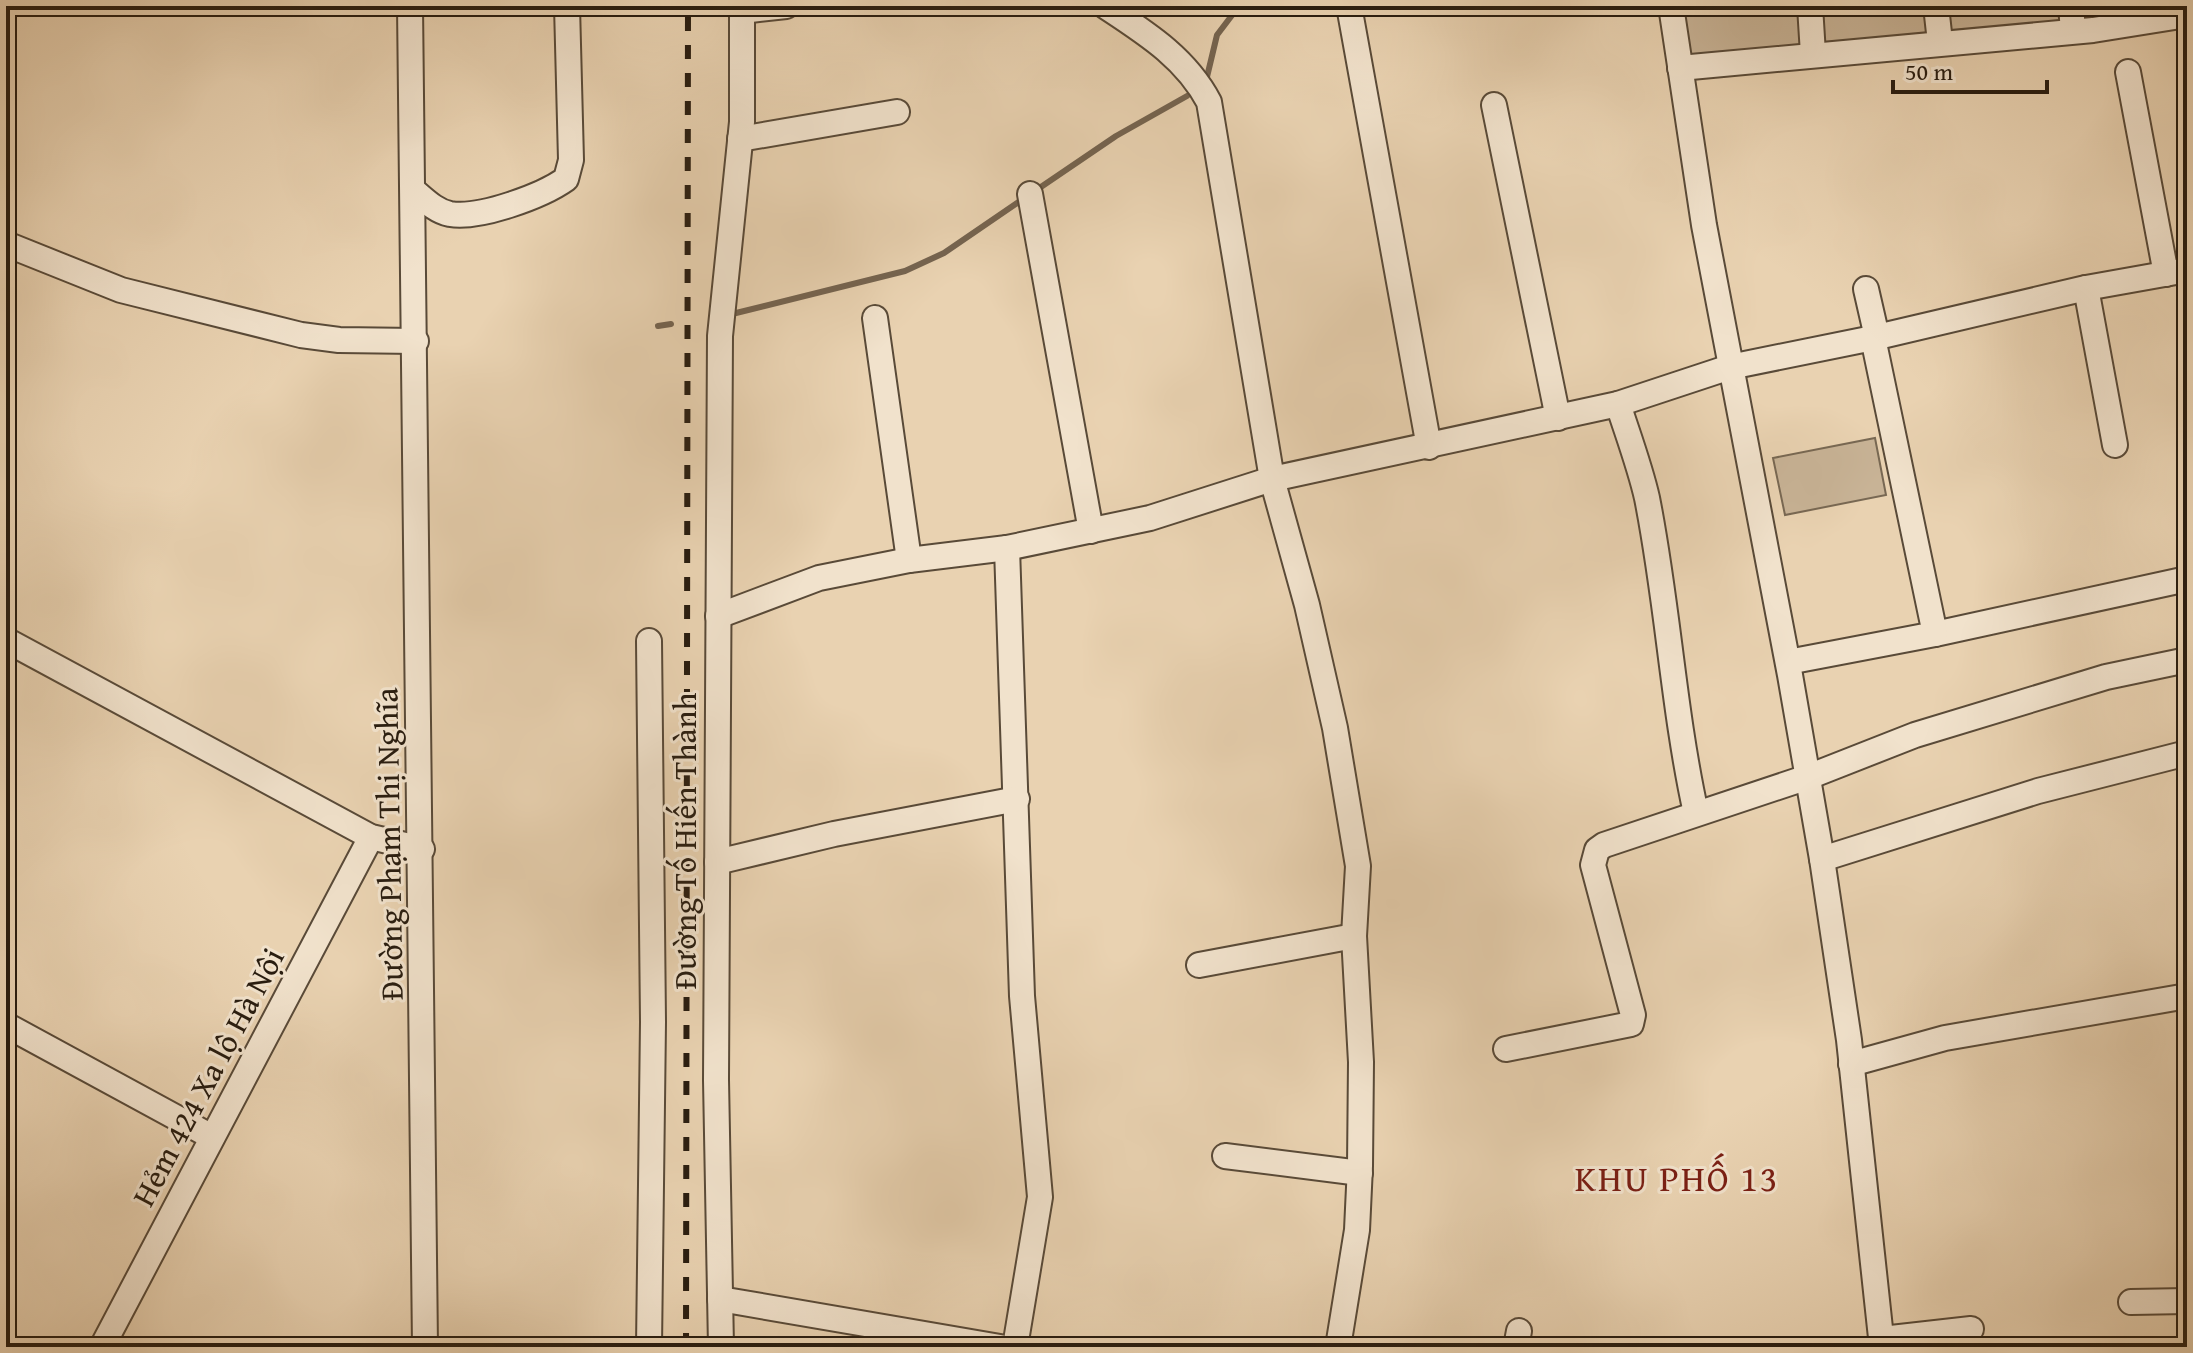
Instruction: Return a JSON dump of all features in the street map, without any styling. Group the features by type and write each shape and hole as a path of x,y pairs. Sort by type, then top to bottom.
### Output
{"street":[{"name":"Đường Phạm Thị Nghĩa","path":"410,6 422,849 425,1347"},
{"path":"413,190 435,208 452,214 535,197 566,179 571,160 567,6"},
{"path":"742,9 786,6"},
{"path":"1105,6 1148,34 1194,73 1209,102 1272,479 1307,605 1350,807 1358,866 1354,936 1361,1062 1360,1173 1357,1230 1338,1347"},
{"path":"1349,6 1429,447"},
{"path":"1671,6 1730,367 1788,662 1822,859 1851,1064 1882,1343 1971,1329"},
{"path":"1810,6 1813,54"},
{"path":"1936,6 1940,42"},
{"path":"2071,6 2073,31"},
{"name":"Đường Tố Hiến Thành","path":"721,1347 717,862 720,336 740,139 742,9"},
{"path":"1680,68 2073,31 2187,15"},
{"path":"718,616 819,578 909,560 1007,548 1150,518 1272,479 1618,404 1730,367 1875,338 2086,288 2176,272 2128,72"},
{"path":"1494,105 1558,418"},
{"path":"740,139 897,112"},
{"path":"1030,194 1091,531"},
{"path":"6,244 121,290 287,331 339,340 416,341"},
{"path":"2086,288 2115,445"},
{"path":"1866,289 1935,634"},
{"path":"875,318 909,560"},
{"path":"1618,404 1646,495 1664,595 1682,747 1696,813"},
{"path":"1007,548 1022,996 1029,1107 1040,1186 1015,1347"},
{"path":"1788,662 1935,634 2187,579"},
{"path":"6,640 371,837 422,849"},
{"path":"649,641 653,1022 649,1347"},
{"path":"1506,1049 1631,1024 1633,1015 1593,865 1597,850 1633,834 1808,777 1930,730 2106,677 2187,660"},
{"path":"1822,859 2038,791 2187,753"},
{"path":"717,862 834,834 1017,799"},
{"name":"Hẻm 424 Xa lộ Hà Nội","path":"102,1347 371,837"},
{"path":"1199,965 1354,936"},
{"path":"1851,1064 1945,1038 2187,996"},
{"path":"6,1025 212,1137"},
{"path":"1225,1156 1360,1173"},
{"path":"720,1299 1000,1347"},
{"path":"2131,1302 2187,1301"}],"shaded area":[{"path":"1678,6 2187,6 2187,11 1686,60"},
{"path":"1875,438 1886,495 1785,515 1773,458"}],"waterway":[{"path":"1206,81 1217,35 1239,6"},
{"path":"1035,191 1116,136 1187,96"},
{"path":"732,314 905,271 944,253 1026,197"},
{"path":"658,326 671,324"}],"railway":[{"path":"686,1347 688,6"}],"district":[{"name":"KHU PHỐ 13","path":"1677,1178"}]}
